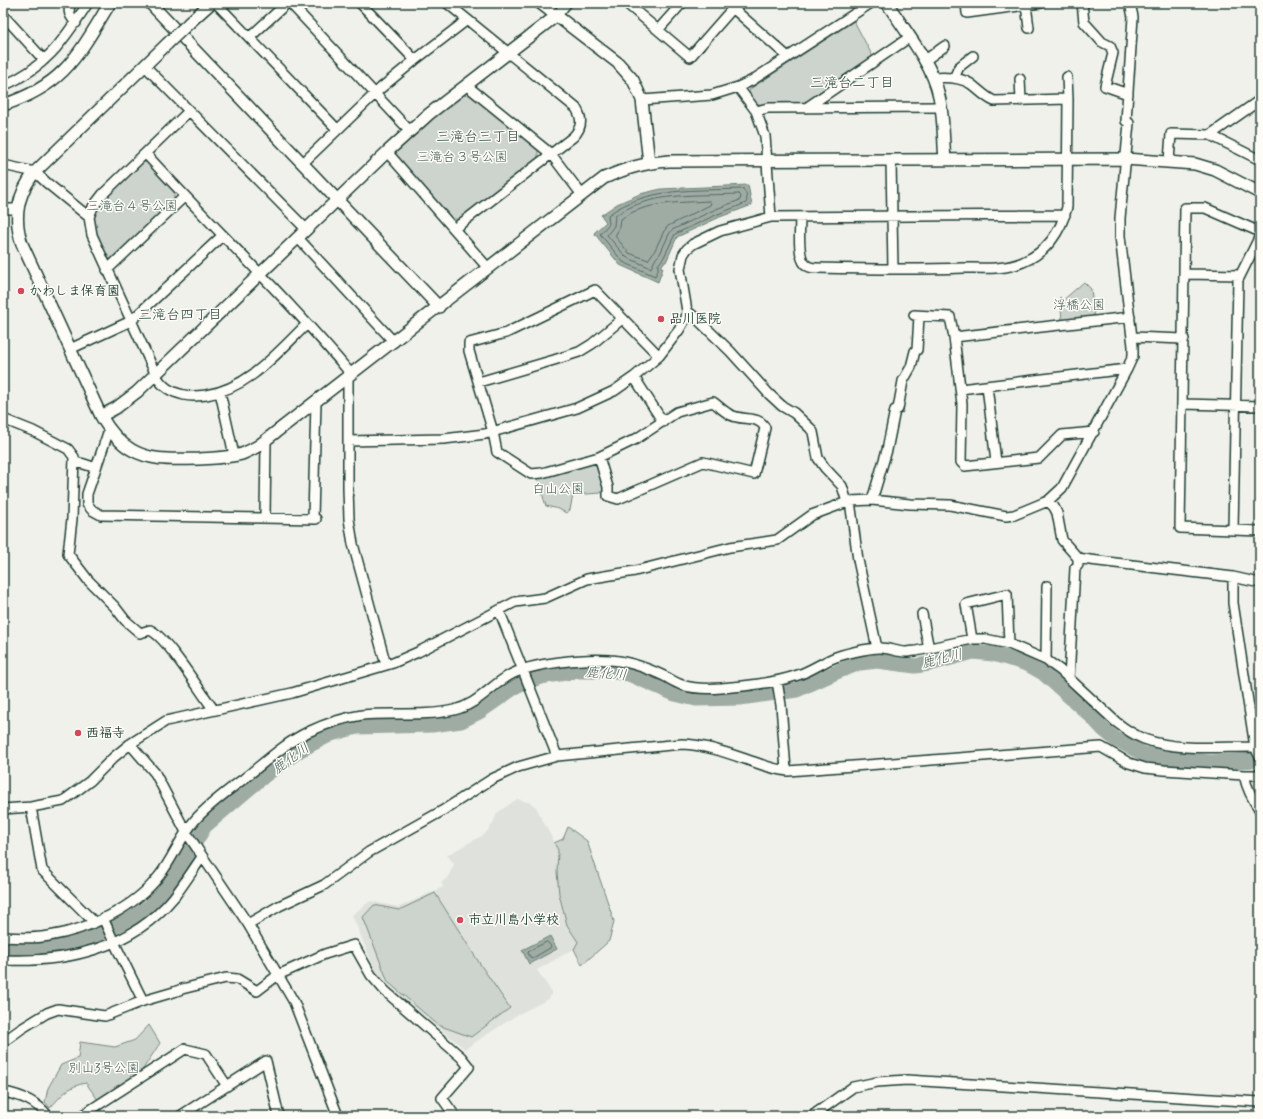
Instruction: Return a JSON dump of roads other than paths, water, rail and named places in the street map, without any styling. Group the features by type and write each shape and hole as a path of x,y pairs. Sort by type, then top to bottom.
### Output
{"street":[{"path":"71,3 68,8 69,13 76,23"},
{"path":"3,86 24,76 51,54 76,23 88,3"},
{"path":"3,105 31,94 60,74 79,54 110,3"},
{"path":"150,3 439,307"},
{"path":"211,3 29,179 22,192 18,209 17,227 22,244 101,416 109,430 116,438 131,449 151,457 167,460 234,456 248,451 266,441 604,178 620,171 649,163 1125,159 1169,161 1195,164 1209,168 1260,193"},
{"path":"216,3 337,129"},
{"path":"250,37 288,3 410,131"},
{"path":"360,3 414,60"},
{"path":"447,3 567,100 580,114 581,122 578,132 573,137 454,229"},
{"path":"540,3 618,63 633,80 642,100 649,163"},
{"path":"101,416 116,408 138,392 306,229 410,131 466,85 556,16 567,3"},
{"path":"626,3 690,57 730,6 788,57"},
{"path":"658,30 682,3"},
{"path":"642,100 712,95 751,82 871,3"},
{"path":"886,3 910,37 934,78 941,107 944,160"},
{"path":"966,3 967,13 1041,3"},
{"path":"1082,3 1084,22 1102,42 1110,46 1113,53 1105,86 1128,94"},
{"path":"3,809 31,807 63,801 90,780 130,744 166,721 292,693 386,664 418,652 519,601 545,598 588,579 635,571 730,548 777,540 812,515 848,501 872,500 910,504 950,505 1006,516 1014,515 1048,501 1062,488 1094,432 1133,356 1130,317 1120,236 1120,218 1128,123 1126,121 1133,17 1130,3"},
{"path":"1026,5 1029,28"},
{"path":"3,15 44,60"},
{"path":"302,163 375,94 414,60 467,20"},
{"path":"806,108 910,37"},
{"path":"924,61 945,46"},
{"path":"954,78 959,67 973,56"},
{"path":"145,66 306,229"},
{"path":"800,217 800,254 806,265 816,268 997,268 1014,265 1033,257 1048,245 1058,231 1067,207 1067,77"},
{"path":"934,78 954,78 968,82 980,93 994,101 1068,99"},
{"path":"1020,80 1021,101"},
{"path":"466,85 551,154 582,195"},
{"path":"738,87 756,111 765,136 771,217"},
{"path":"1210,134 1259,102"},
{"path":"756,111 768,108 941,107"},
{"path":"190,111 98,200 89,217 92,235 160,383 172,392 192,397 220,392 245,381 260,369 307,324"},
{"path":"1169,161 1171,134 1210,134 1260,160"},
{"path":"387,152 488,268"},
{"path":"146,154 307,324 350,376 348,442 349,519 352,544 386,664"},
{"path":"891,161 893,269"},
{"path":"3,165 36,172 46,183 89,217"},
{"path":"107,270 185,196"},
{"path":"1260,232 1205,208 1185,208 1180,528 1260,531"},
{"path":"3,209 18,209"},
{"path":"348,442 444,439 493,432 590,403 614,391 634,377 659,356 679,330 686,318 687,311 680,269 681,262 687,249 693,244 720,231 771,217 1065,215"},
{"path":"70,349 131,321 222,235"},
{"path":"1233,530 1238,280 1260,236"},
{"path":"298,238 394,342"},
{"path":"1185,274 1240,275"},
{"path":"599,457 608,487 608,496 618,499 703,462 754,474 765,428 764,424 759,421 732,416 713,402 677,412 636,439 599,457 542,473 531,474 497,452 493,432 469,351 469,343 506,333 594,290 659,356"},
{"path":"687,311 730,351 769,394 782,406 794,413 813,432 818,458 842,486 848,501 858,560 877,648"},
{"path":"872,500 887,450 894,410 898,409 903,381 911,367 915,351 917,350 916,316 950,317 954,337 962,404 961,462 965,466 1039,458 1062,435 1094,432"},
{"path":"954,337 1130,317"},
{"path":"479,382 579,352 592,344 622,319"},
{"path":"1132,337 1184,339"},
{"path":"960,389 1127,369"},
{"path":"634,377 663,422"},
{"path":"987,386 996,462"},
{"path":"220,392 234,456"},
{"path":"109,430 87,500 87,504 92,510 101,515 315,518 316,402"},
{"path":"1183,404 1260,406"},
{"path":"3,419 33,431 68,449 74,457 72,519 68,554 88,580 140,634 150,630 166,643 214,710"},
{"path":"265,517 266,441"},
{"path":"74,462 96,468"},
{"path":"1048,501 1057,513 1062,540 1078,558 1233,577 1260,583"},
{"path":"1069,679 1075,568 1078,564 1078,558"},
{"path":"1233,577 1233,603 1257,747 1260,757"},
{"path":"1046,660 1047,586"},
{"path":"972,639 966,604 1007,594 1009,644"},
{"path":"499,610 557,756"},
{"path":"922,614 929,648"},
{"path":"3,937 47,937 71,931 104,919 128,906 144,893 159,877 188,834 195,820 226,792 279,751 306,733 343,718 363,715 415,714 454,710 472,703 502,680 523,668 541,665 583,660 608,660 632,664 680,684 698,688 743,686 777,682 796,676 833,658 877,648 907,652 972,639 985,639 1009,644 1046,660 1060,670 1116,722 1125,729 1145,739 1167,745 1179,746 1257,747"},
{"path":"777,682 781,705 786,770"},
{"path":"130,744 155,773 188,834 248,924 294,1002 338,1116"},
{"path":"248,924 279,906 324,885 369,852 442,811 492,779 518,767 557,756 695,744 773,768 786,770 1101,747 1129,763 1145,768 1260,775"},
{"path":"1244,775 1250,796 1260,810"},
{"path":"31,807 42,870 94,922"},
{"path":"3,960 23,961 54,959 85,952 129,935 150,920 173,898 201,855"},
{"path":"104,919 113,942 144,1001"},
{"path":"3,1042 21,1029 53,1010 74,1010 105,1016 144,1001 182,989 226,978 237,979 257,991 278,975 325,954 354,945 371,975 385,991 461,1057 469,1067 442,1098 455,1116"},
{"path":"84,1115 185,1049 206,1054 227,1086"},
{"path":"180,1116 266,1061 277,1115"},
{"path":"812,1116 853,1087 877,1082 907,1080 1260,1102"},
{"path":"3,1092 28,1099 41,1108 48,1116"}],"water":[{"path":"748,185 752,205 720,217 677,237 666,262 664,262 661,267 663,268 658,282 620,265 594,233 606,222 601,215 617,204 640,194 661,189"},
{"path":"550,936 557,949 529,964 522,950"}],"waterway":[{"name":"鹿化川","path":"3,949 27,951 71,945 97,935 134,917 150,906 172,881 205,826 264,776 300,750 331,734 357,727 432,725 461,721 479,712 515,687 540,677 578,671 608,671 629,674 675,694 696,699 740,698 797,690 860,663 877,661 915,666 929,664 973,652 993,654 1029,665 1043,673 1115,739 1144,754 1175,759 1210,762 1260,760"}],"place":[{"name":"かわしま保育園","path":"21,291"},
{"name":"品川医院","path":"661,319"},
{"name":"西福寺","path":"78,733"},
{"name":"市立川島小学校","path":"460,920"}],"district":[{"name":"三滝台二丁目","path":"852,83"},
{"name":"三滝台三丁目","path":"478,137"},
{"name":"三滝台四丁目","path":"180,315"}],"park label":[{"name":"三滝台３号公園","path":"462,157"},
{"name":"三滝台４号公園","path":"132,206"},
{"name":"浮橋公園","path":"1079,305"},
{"name":"白山公園","path":"558,489"},
{"name":"別山3号公園","path":"104,1068"}]}
